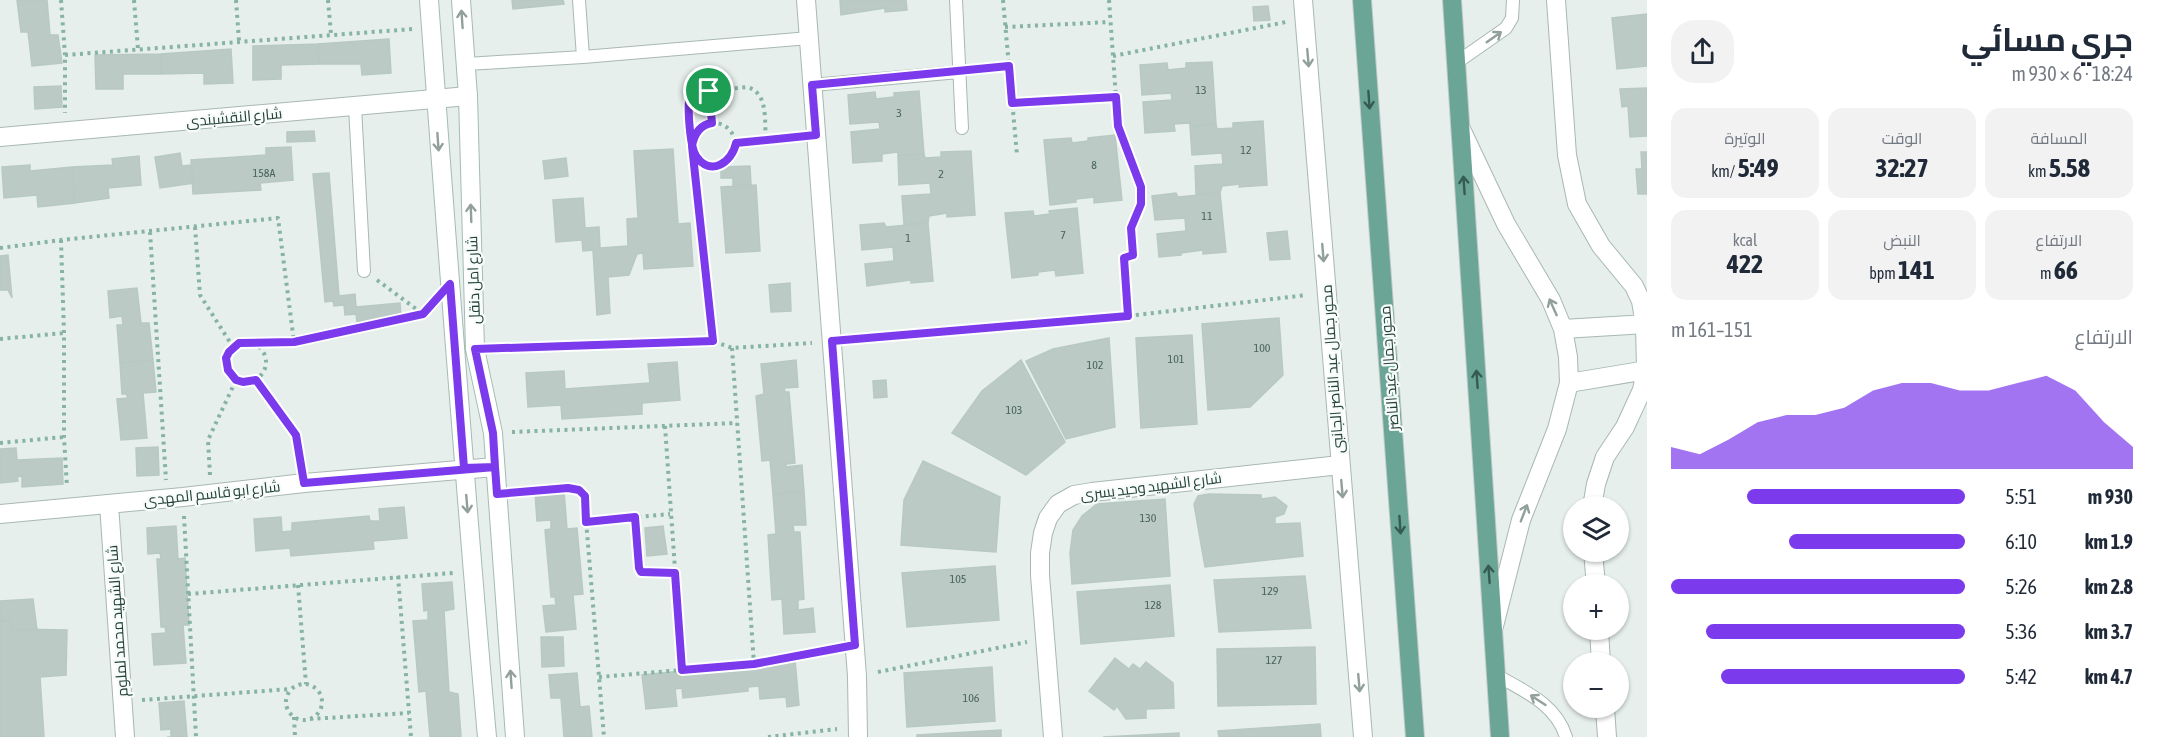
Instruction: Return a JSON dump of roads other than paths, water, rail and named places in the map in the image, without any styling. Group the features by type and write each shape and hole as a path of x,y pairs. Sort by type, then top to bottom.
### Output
{"main road":[{"name":"محور جمال عبد الناصر","path":"1362,0 1415,737"},
{"path":"1452,0 1500,737"}],"street":[{"name":"شارع امل دنقل","path":"429,0 472,572 487,737"},
{"name":"شارع امل دنقل","path":"461,0 468,96 475,349 493,433 516,737"},
{"path":"806,0 855,645 858,731"},
{"name":"محور جمال عبد الناصر الجانبى","path":"1303,0 1363,737"},
{"path":"1556,0 1567,155 1577,204 1601,246 1634,286 1641,301 1646,325 1647,370 1642,390 1625,427 1605,457 1594,496"},
{"name":"شارع النقشبندى","path":"0,137 468,96"},
{"path":"1461,129 1506,224 1551,300 1563,329 1568,357 1569,382 1557,429 1521,520 1493,630"},
{"path":"1563,329 1646,325"},
{"path":"1569,382 1647,370"},
{"name":"شارع الشهيد وحيد يسرى","path":"1053,737 1040,553 1048,518 1058,504 1074,495 1092,492 1340,465"},
{"name":"شارع ابو قاسم المهدى","path":"0,513 176,498 464,468 495,467"},
{"name":"شارع الشهيد محمد لملوم","path":"109,504 125,737"},
{"path":"1606,718 1607,737"}],"lane":[{"path":"579,0 583,57"},
{"path":"956,0 962,128"},
{"path":"1456,63 1506,28 1512,18 1513,0"},
{"path":"466,64 583,57 809,38"},
{"path":"812,85 960,72"},
{"path":"355,106 364,271"},
{"path":"1496,675 1547,706 1561,724 1566,737"}]}
